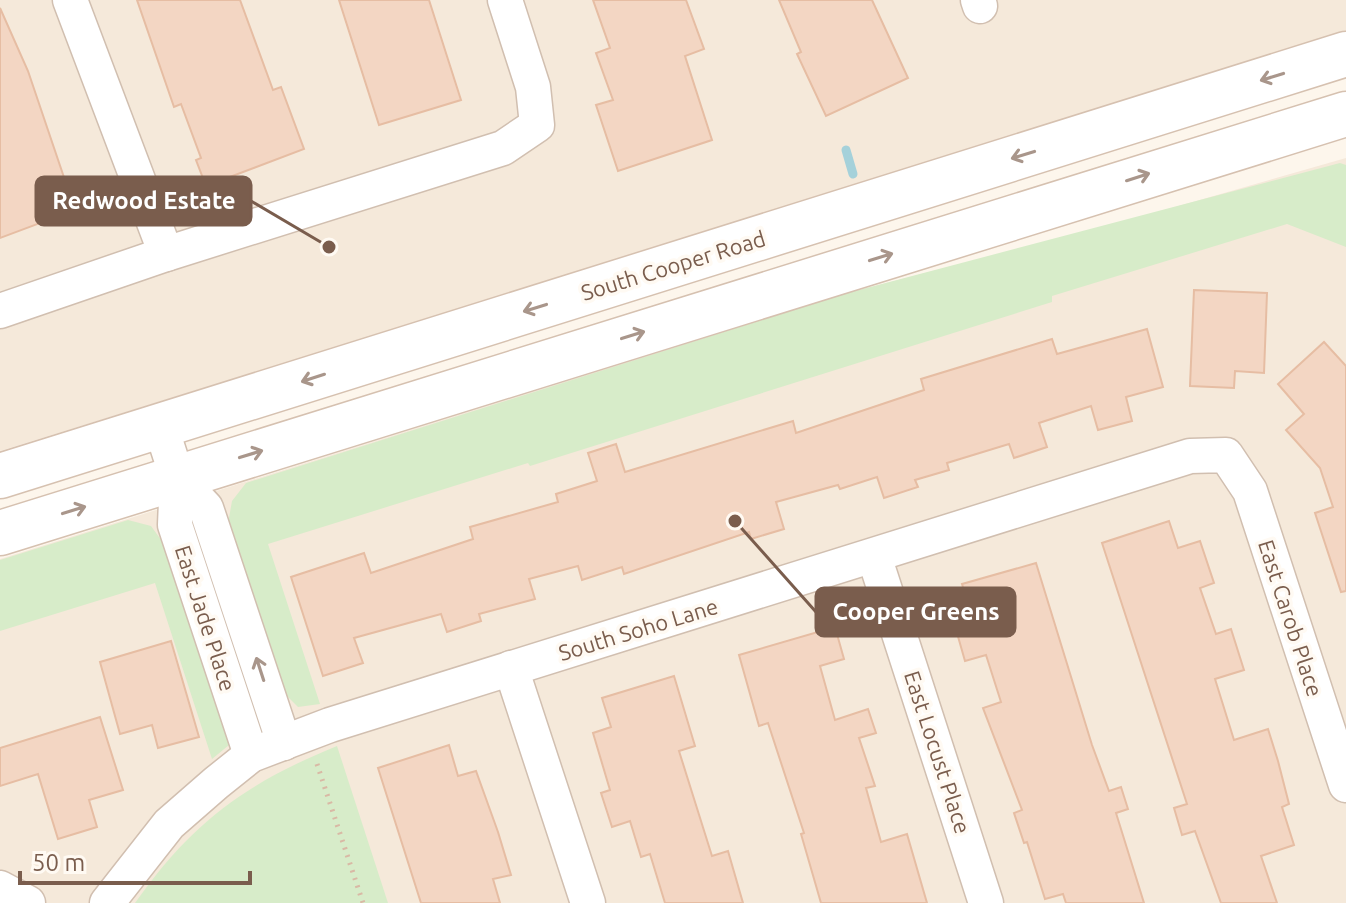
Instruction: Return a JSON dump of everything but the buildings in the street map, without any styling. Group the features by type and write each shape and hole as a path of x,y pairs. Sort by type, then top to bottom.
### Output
{"main road":[{"name":"South Cooper Road","path":"0,476 1346,54"},
{"path":"0,533 1346,114"}],"street":[{"path":"70,0 166,254"},
{"path":"0,311 166,254 503,148 537,125 533,87 505,0"},
{"name":"East Jade Place","path":"161,427 177,477 175,525 251,755"},
{"name":"South Soho Lane","path":"107,903 169,824 251,755 511,668 1190,456 1226,455"},
{"name":"East Carob Place","path":"1226,455 1250,491 1346,785"},
{"name":"East Jade Place","path":"177,477 206,508 296,738"},
{"name":"East Locust Place","path":"874,556 986,903"},
{"path":"511,668 588,903"},
{"path":"0,888 28,903"}],"path":[{"path":"296,738 363,903"}],"shaded area":[{"path":"0,0 1346,0 1346,34 0,451"},
{"path":"1346,158 1346,903 0,903 0,559 844,294 1116,224"}],"green space":[{"path":"1340,163 1346,165 1346,247 1287,224 1052,296 1052,302 530,466 528,463 268,544 320,704 298,707 282,691 227,529 232,501 246,483 844,294"},
{"path":"128,520 151,526 172,555 230,727 229,745 212,759 155,583 0,631 0,560"},
{"path":"337,746 388,903 135,903 178,850 223,808 275,775"}],"waterway":[{"path":"846,150 853,174"}],"place":[{"name":"Redwood Estate","path":"329,247"},
{"name":"Cooper Greens","path":"735,521"}]}
